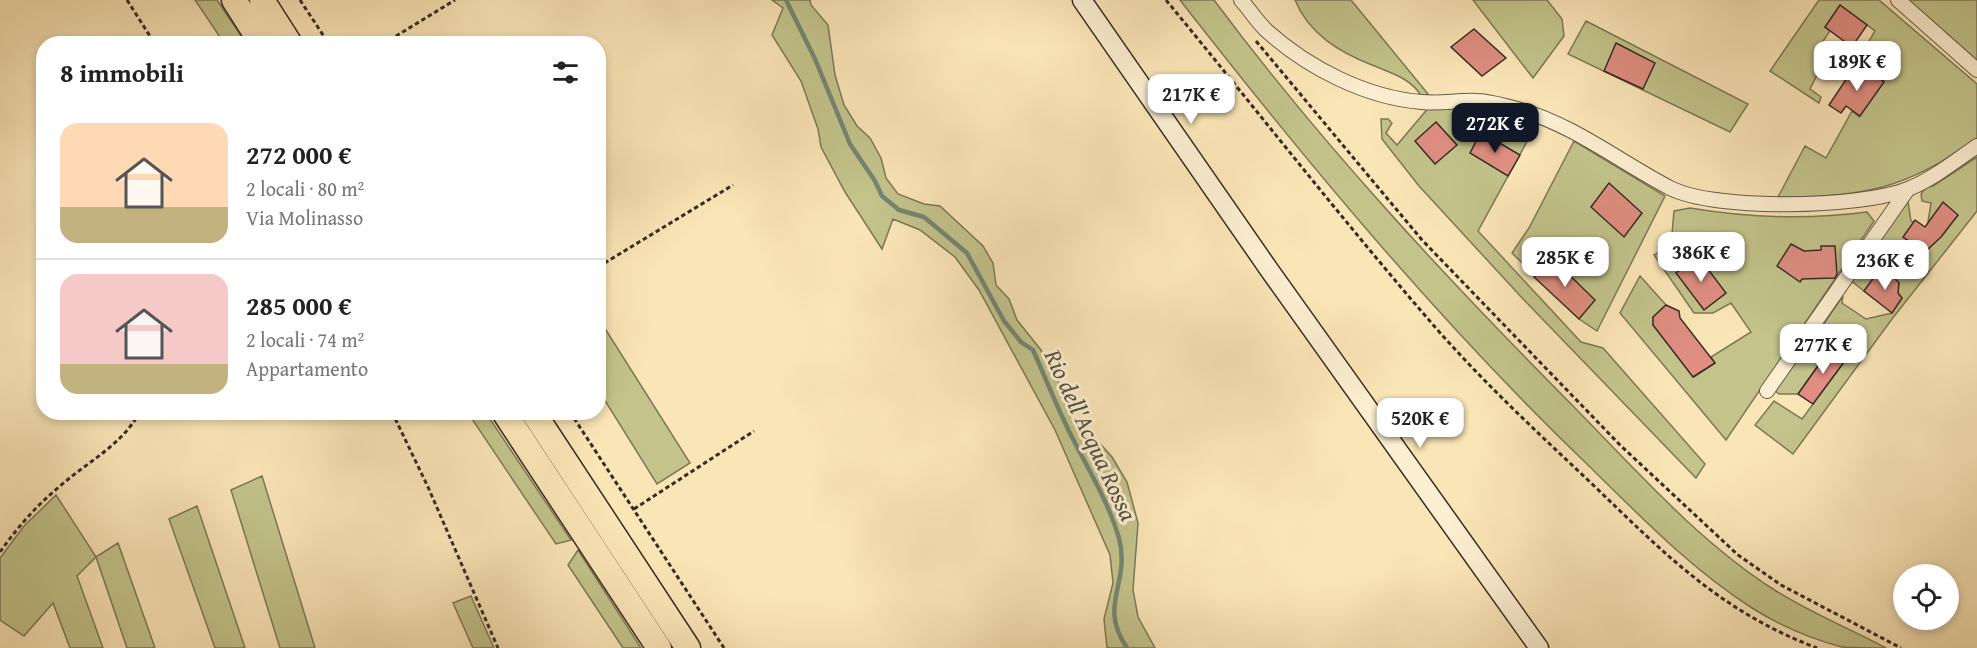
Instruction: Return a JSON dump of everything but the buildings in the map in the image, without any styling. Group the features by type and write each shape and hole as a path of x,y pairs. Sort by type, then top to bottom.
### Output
{"highway":[{"path":"234,0 257,36"},
{"path":"262,0 285,36"},
{"path":"510,420 688,648"},
{"path":"537,420 659,648"}],"main road":[{"path":"1082,0 1270,271 1539,648"}],"street":[{"path":"1241,0 1267,31 1324,72 1367,90 1421,102 1479,101 1519,110 1568,129 1673,189 1712,200 1812,206 1908,189 1939,172 1977,146"},
{"path":"1898,0 1977,70"},
{"path":"1767,391 1908,189"}],"path":[{"path":"127,0 149,36"},
{"path":"300,0 324,36"},
{"path":"395,36 455,0"},
{"path":"1166,0 1436,328 1536,431 1691,577 1763,626 1817,648"},
{"path":"1251,36 1422,240 1620,445 1738,555 1781,585 1901,648"},
{"path":"606,262 733,185"},
{"path":"0,552 17,528 59,486 112,448 135,420"},
{"path":"396,420 428,487 498,648"},
{"path":"575,420 724,648"},
{"path":"634,508 754,431"}],"green space":[{"path":"195,0 217,0 241,36 219,36"},
{"path":"772,0 810,0 811,5 828,25 835,75 844,105 857,126 870,138 881,158 886,178 898,194 924,204 940,206 983,246 993,263 996,285 1009,299 1017,320 1041,350 1068,399 1076,422 1112,457 1127,482 1138,523 1133,590 1138,617 1155,648 1107,648 1104,619 1113,583 1110,555 1055,430 979,290 955,257 920,230 893,219 882,249 845,192 821,147 818,129 801,81 772,35 783,8"},
{"path":"1180,0 1214,0 1298,107 1387,210 1526,359 1693,527 1745,570 1773,589 1886,648 1842,647 1784,626 1730,593 1667,541 1534,412 1428,299 1326,181"},
{"path":"1295,0 1351,0 1428,94 1422,97 1406,81 1337,48 1308,23"},
{"path":"1473,0 1547,0 1562,19 1564,36 1533,78"},
{"path":"1819,0 1879,0 1977,84 1977,139 1928,169 1883,187 1835,195 1778,197 1805,146 1826,158 1852,111 1859,117 1884,82 1858,60 1875,31 1840,5 1825,27 1830,31 1815,53 1825,59 1810,89 1821,97 1819,103 1770,71"},
{"path":"1905,0 1977,0 1977,64"},
{"path":"1586,21 1748,104 1730,132 1568,54"},
{"path":"1430,106 1486,112 1535,127 1478,231 1581,342 1603,348 1705,464 1696,478 1524,300 1419,186 1382,139 1381,119 1388,119 1392,123 1386,133 1397,145"},
{"path":"1574,141 1665,196 1597,331 1579,319 1512,253 1529,228"},
{"path":"1977,157 1977,211 1892,319 1793,454 1755,425 1774,401 1802,419 1847,358 1816,335 1843,296 1842,303 1866,319 1892,313 1902,298 1898,293 1899,283 1890,274 1877,273 1864,291 1849,279 1903,203 1908,202 1911,221 1935,232 1943,233 1928,222 1931,203 1922,201 1921,194 1926,187 1933,186"},
{"path":"1690,208 1778,217 1867,212 1874,221 1726,440 1620,313 1640,276 1666,305 1653,317 1653,325 1694,377 1715,363 1711,357 1751,332 1731,303 1713,313 1694,313 1654,255 1671,245 1674,211"},
{"path":"606,330 690,463 657,484 606,402"},
{"path":"1801,346 1812,348 1822,360 1798,394 1779,394 1774,390"},
{"path":"473,420 491,420 571,540 556,544"},
{"path":"262,476 315,648 280,648 231,490"},
{"path":"56,495 96,557 77,576 103,648 70,648 53,603 24,636 0,620 0,558 24,526"},
{"path":"197,506 245,648 215,648 169,519"},
{"path":"118,543 155,648 127,648 96,557"},
{"path":"578,550 641,648 623,648 568,565"},
{"path":"471,596 494,648 473,648 453,603"}],"waterway":[{"name":"Rio dell'Acqua Rossa","path":"786,0 815,59 850,144 875,181 882,196 899,210 924,217 967,253 1004,321 1021,342 1033,350 1115,525 1122,554 1114,606 1115,619 1127,648"}]}
